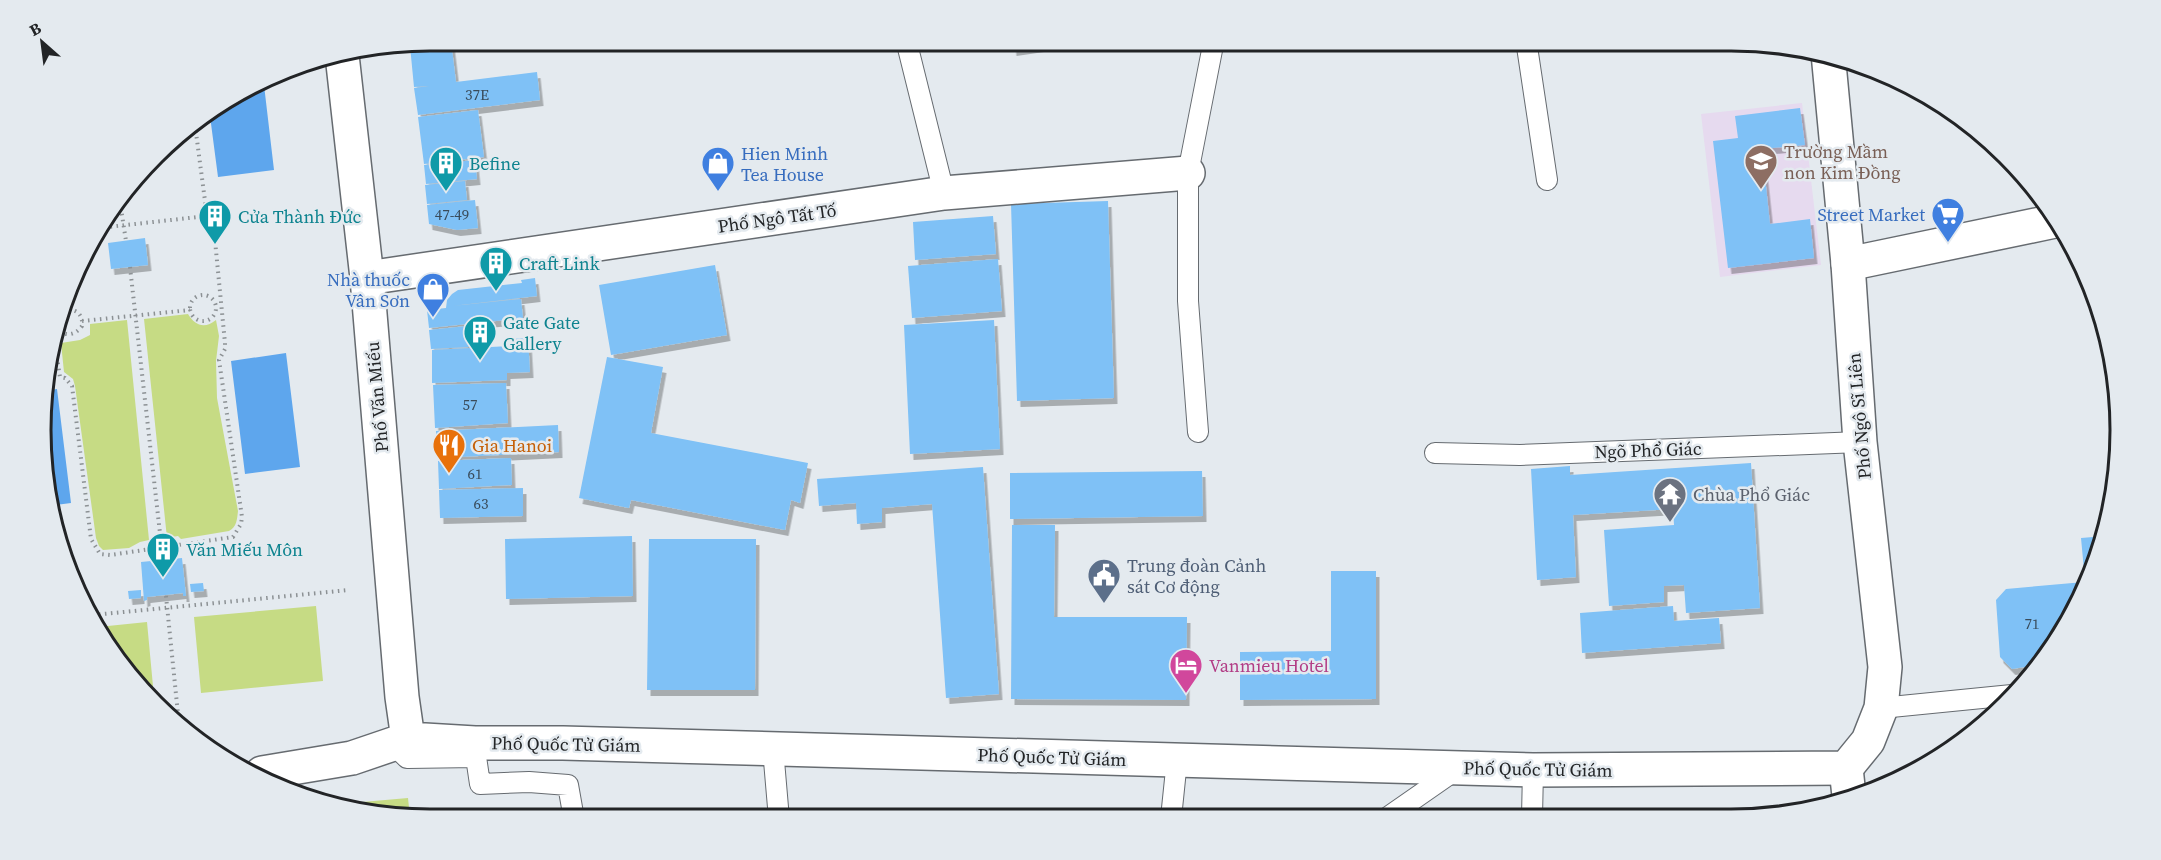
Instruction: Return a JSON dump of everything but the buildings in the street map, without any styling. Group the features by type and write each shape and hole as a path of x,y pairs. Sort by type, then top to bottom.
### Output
{"street":[{"name":"Phố Văn Miếu","path":"343,61 367,278 401,686 400,741"},
{"name":"Phố Ngô Sĩ Liên","path":"1829,64 1848,264 1860,442 1885,667 1881,708 1848,782"},
{"name":"Phố Ngô Tất Tố","path":"367,278 944,194 1188,173"},
{"path":"1848,264 2048,222"},
{"name":"Phố Quốc Tử Giám","path":"267,772 352,758 400,741 563,743 1533,770 1848,782"}],"lane":[{"path":"909,51 944,194"},
{"path":"1198,432 1188,302 1188,173 1212,51"},
{"path":"1528,51 1547,180"},
{"name":"Ngõ Phổ Giác","path":"1435,453 1520,455 1860,442"},
{"path":"1881,708 2001,696"},
{"path":"400,741 407,758 476,757 480,784 529,782 568,784 572,809"},
{"path":"773,749 778,809"},
{"path":"1172,809 1177,760"},
{"path":"1399,809 1458,768"},
{"path":"1532,809 1533,770"}],"path":[{"path":"196,132 207,216"},
{"path":"121,210 126,241"},
{"path":"57,360 60,377 65,378 72,386 91,539 95,549 100,554 110,555 233,537 241,524 242,517 219,360 225,349 225,342 219,308 213,220 207,216 110,227"},
{"path":"130,267 163,560"},
{"path":"202,296 212,298 219,308 212,318 202,321 192,316 190,310 193,300 202,296"},
{"path":"64,333 73,334 78,331 82,321 80,315 70,310"},
{"path":"82,321 190,310"},
{"path":"99,614 349,590"},
{"path":"166,596 178,713"}],"shaded area":[{"name":"Trường Mầm non Kim Đồng","path":"1802,103 1821,265 1720,277 1701,114"}],"green space":[{"path":"188,314 197,324 201,325 208,325 216,320 219,336 216,361 217,398 238,511 235,525 229,531 181,539 178,536 167,538 144,319"},
{"path":"127,320 149,540 129,548 103,550 96,538 75,386 73,379 64,372 61,343 80,340 90,335 90,324"},
{"path":"316,606 323,681 201,693 194,617"},
{"path":"147,622 153,689 129,661 106,626"},
{"path":"408,798 409,808 381,806 358,802"}],"water":[{"path":"264,89 274,170 218,177 211,121"},
{"path":"286,353 300,467 245,474 231,361"},
{"path":"57,389 71,503 58,505 52,455 53,390"}],"place":[{"name":"Trường Mầm non Kim Đồng","path":"1761,190"},
{"name":"Befine","path":"446,192"},
{"name":"Hien Minh Tea House","path":"718,192"},
{"name":"Street Market","path":"1948,243"},
{"name":"Cửa Thành Đức","path":"215,245"},
{"name":"Craft Link","path":"496,292"},
{"name":"Nhà thuốc Vân Sơn","path":"433,318"},
{"name":"Gate Gate Gallery","path":"480,361"},
{"name":"Gia Hanoi","path":"449,474"},
{"name":"Chùa Phổ Giác","path":"1670,523"},
{"name":"Văn Miếu Môn","path":"163,578"},
{"name":"Trung đoàn Cảnh sát Cơ động","path":"1104,604"},
{"name":"Vanmieu Hotel","path":"1186,694"}]}
